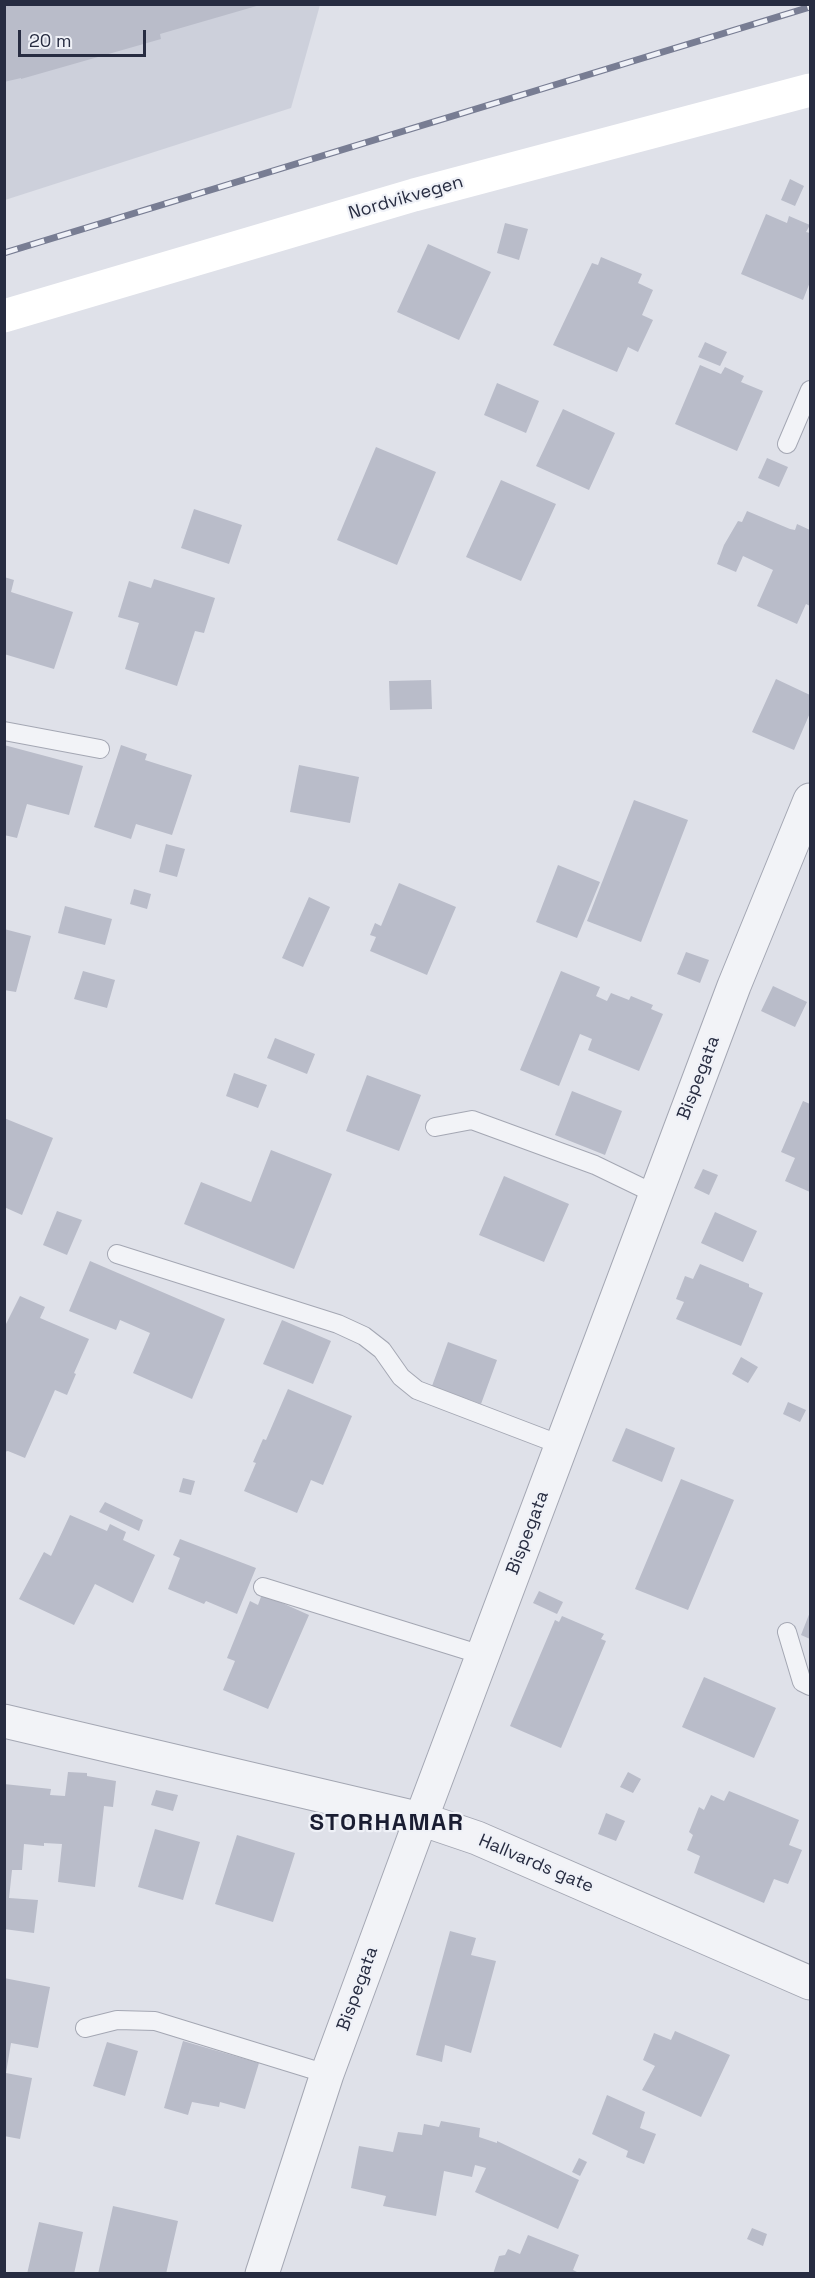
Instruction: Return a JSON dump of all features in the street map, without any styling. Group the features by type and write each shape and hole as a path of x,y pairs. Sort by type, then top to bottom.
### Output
{"main road":[{"name":"Nordvikvegen","path":"4,316 414,195 810,90"}],"street":[{"name":"Bispegata","path":"262,2274 327,2074 421,1819 734,986 810,800"},
{"name":"Hallvards gate","path":"4,1721 421,1819 477,1838 810,1983"}],"lane":[{"path":"787,444 810,390"},
{"path":"4,731 100,749"},
{"path":"435,1127 472,1120 595,1165 655,1194"},
{"path":"117,1254 338,1324 364,1336 382,1350 401,1377 417,1390 561,1445"},
{"path":"263,1587 482,1655"},
{"path":"787,1632 802,1682 810,1686"},
{"path":"85,2028 117,2020 155,2021 327,2074"}],"shaded area":[{"path":"5,5 320,5 291,108 5,200"}],"building":[{"path":"4,4 260,5 160,34 161,39 4,82"},
{"path":"790,179 804,186 795,206 781,200"},
{"path":"766,214 787,223 789,216 810,225 806,232 810,233 810,282 803,300 741,274"},
{"path":"505,223 528,229 519,260 497,253"},
{"path":"428,244 491,272 459,340 397,312"},
{"path":"601,257 642,274 638,283 653,290 642,315 653,320 638,352 628,347 617,372 553,345 592,263 598,265"},
{"path":"705,342 727,352 720,366 698,357"},
{"path":"700,365 721,374 725,367 744,376 741,382 763,391 737,451 675,424"},
{"path":"497,383 539,401 526,433 484,415"},
{"path":"563,409 615,433 589,490 536,466"},
{"path":"376,447 436,472 397,565 337,540"},
{"path":"767,458 788,467 779,487 758,478"},
{"path":"501,480 556,504 521,581 466,557"},
{"path":"194,509 242,525 229,564 181,548"},
{"path":"747,511 790,529 795,530 797,524 810,530 810,606 806,604 797,624 757,606 773,570 743,556 736,572 717,564 724,545 738,521 742,522"},
{"path":"4,577 14,580 11,592 73,612 54,669 4,654"},
{"path":"154,579 215,598 204,633 195,631 177,686 125,669 139,623 118,617 129,581 151,588"},
{"path":"776,679 810,695 810,713 794,750 752,732"},
{"path":"431,680 432,709 390,710 389,681"},
{"path":"4,745 83,766 69,815 27,804 17,838 4,835"},
{"path":"121,745 147,754 145,760 192,775 172,835 136,824 131,839 94,827"},
{"path":"299,765 359,777 350,823 290,812"},
{"path":"634,800 688,820 641,942 587,921"},
{"path":"166,844 185,849 177,877 159,872"},
{"path":"558,865 600,882 577,938 536,922"},
{"path":"399,883 456,907 427,975 370,951 376,937 370,935 375,923 381,926"},
{"path":"134,889 151,894 147,909 130,904"},
{"path":"309,897 330,907 303,967 282,958"},
{"path":"65,906 112,919 105,945 58,933"},
{"path":"4,929 31,936 16,992 4,990"},
{"path":"686,952 709,960 700,983 677,974"},
{"path":"83,971 115,980 107,1008 74,999"},
{"path":"561,971 600,987 596,996 607,1001 611,993 629,1000 631,996 653,1005 651,1009 663,1014 639,1071 588,1050 592,1039 580,1034 559,1086 520,1070"},
{"path":"773,986 807,1002 795,1027 761,1011"},
{"path":"275,1038 315,1054 307,1074 267,1058"},
{"path":"234,1073 267,1085 258,1108 226,1096"},
{"path":"367,1075 421,1095 399,1151 346,1131"},
{"path":"572,1091 622,1111 605,1155 555,1135"},
{"path":"803,1101 810,1104 810,1192 785,1181 795,1158 781,1152"},
{"path":"4,1118 53,1138 22,1215 4,1207"},
{"path":"271,1150 332,1174 294,1269 184,1224 201,1182 251,1202"},
{"path":"703,1169 718,1175 709,1195 694,1188"},
{"path":"504,1176 569,1204 544,1262 479,1235"},
{"path":"57,1211 82,1220 67,1255 43,1245"},
{"path":"715,1212 757,1231 743,1262 701,1243"},
{"path":"90,1261 225,1319 192,1399 133,1373 150,1333 120,1320 116,1330 69,1311"},
{"path":"700,1264 749,1284 749,1287 763,1293 741,1346 676,1319 684,1302 676,1299 685,1276 693,1279"},
{"path":"20,1296 45,1307 40,1318 89,1339 67,1395 55,1390 25,1458 8,1451 4,1452 4,1328"},
{"path":"282,1320 331,1341 313,1384 263,1364"},
{"path":"448,1342 497,1360 481,1404 432,1386"},
{"path":"741,1357 758,1367 748,1383 732,1374"},
{"path":"288,1389 352,1416 323,1485 311,1480 297,1513 244,1491 256,1463 253,1462 263,1439 266,1440"},
{"path":"788,1402 806,1410 800,1422 783,1414"},
{"path":"626,1428 675,1448 662,1482 612,1461"},
{"path":"183,1478 195,1481 191,1495 179,1492"},
{"path":"681,1479 734,1500 688,1610 635,1589"},
{"path":"105,1502 143,1520 139,1531 99,1512"},
{"path":"70,1515 107,1531 110,1524 126,1532 123,1540 155,1555 133,1603 95,1584 74,1625 19,1599 44,1552 51,1556"},
{"path":"180,1539 256,1568 237,1614 206,1601 204,1604 168,1589 180,1558 173,1555"},
{"path":"539,1591 563,1602 557,1614 533,1603"},
{"path":"262,1594 309,1615 268,1709 223,1690 235,1661 227,1658 250,1601 258,1605"},
{"path":"810,1612 810,1639 801,1635"},
{"path":"562,1616 604,1634 601,1639 606,1641 561,1748 510,1726 555,1620 559,1622"},
{"path":"704,1677 776,1708 754,1758 682,1727"},
{"path":"68,1772 87,1773 87,1776 116,1781 113,1807 104,1806 95,1887 58,1882 62,1844 44,1843 44,1846 24,1844 22,1870 12,1870 9,1898 38,1900 34,1933 4,1929 4,1784 51,1789 50,1795 65,1796"},
{"path":"628,1772 641,1779 633,1793 620,1787"},
{"path":"156,1790 178,1795 173,1811 151,1805"},
{"path":"729,1791 799,1820 789,1845 802,1850 788,1884 774,1879 764,1903 694,1873 700,1856 687,1850 693,1835 689,1832 699,1807 704,1810 711,1795 724,1801"},
{"path":"606,1813 625,1821 616,1841 598,1834"},
{"path":"155,1829 200,1842 183,1900 138,1887"},
{"path":"237,1835 295,1853 273,1922 215,1904"},
{"path":"450,1931 476,1938 471,1955 496,1961 471,2053 445,2045 442,2062 416,2055"},
{"path":"4,1978 50,1987 38,2048 11,2043 6,2073 32,2078 20,2139 4,2136"},
{"path":"675,2031 730,2055 701,2117 642,2090 655,2066 643,2060 654,2033 671,2040"},
{"path":"183,2041 259,2063 245,2109 220,2102 219,2107 192,2102 188,2115 164,2108"},
{"path":"107,2042 138,2051 125,2096 93,2086"},
{"path":"607,2095 645,2112 640,2128 656,2134 644,2164 626,2157 628,2151 592,2134"},
{"path":"441,2121 480,2128 479,2137 497,2143 497,2141 579,2180 558,2229 475,2192 486,2168 475,2165 472,2177 444,2171 436,2216 383,2206 386,2196 351,2188 359,2146 393,2152 398,2132 422,2135 424,2124 439,2127"},
{"path":"579,2158 587,2162 580,2176 572,2172"},
{"path":"113,2206 178,2221 166,2274 98,2274"},
{"path":"39,2222 83,2232 74,2274 27,2274"},
{"path":"752,2228 767,2234 763,2246 747,2239"},
{"path":"528,2235 579,2255 573,2270 581,2274 493,2274 499,2256 505,2255 508,2249 520,2254"}],"railway":[{"path":"4,253 810,7"}],"district":[{"name":"STORHAMAR","path":"387,1823"}]}
